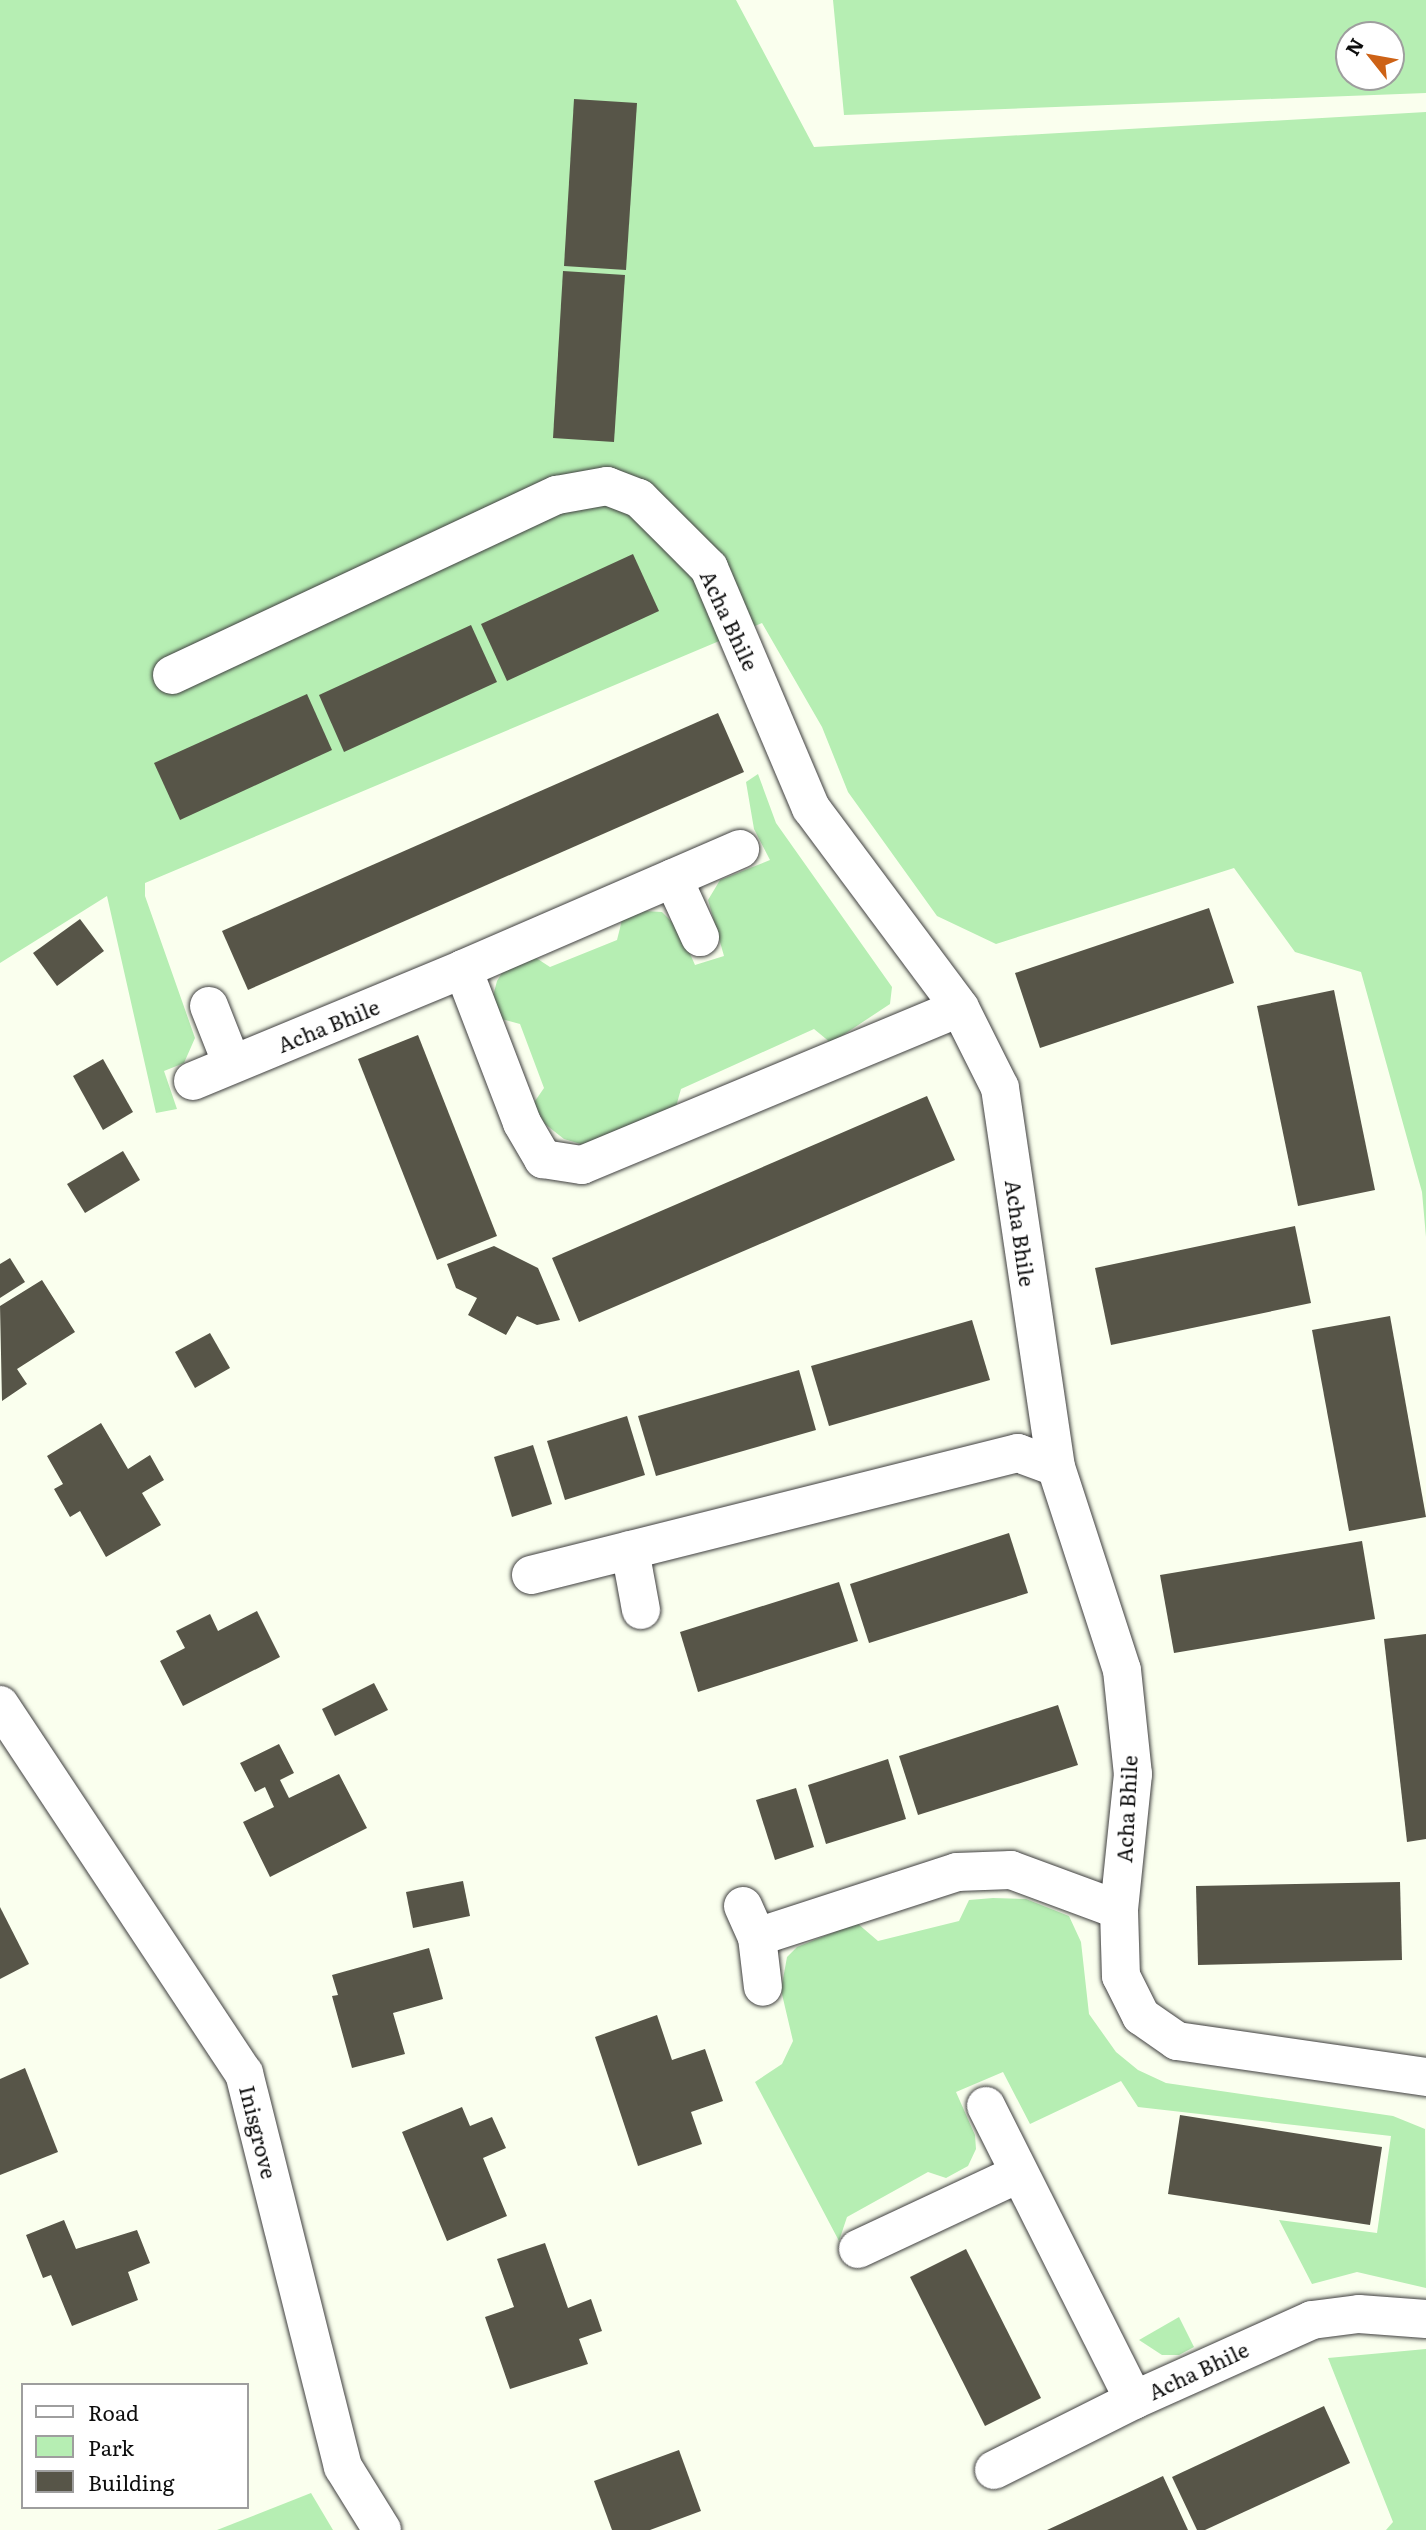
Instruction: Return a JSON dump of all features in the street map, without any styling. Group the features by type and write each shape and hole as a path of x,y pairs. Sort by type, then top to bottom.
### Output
{"street":[{"name":"Acha Bhile","path":"172,675 557,495 607,486 639,498 709,568 811,808 960,1008 1000,1088 1056,1467 1122,1670 1133,1774 1119,1910 1121,1976 1141,2016 1177,2041 1426,2077"},
{"name":"Acha Bhile","path":"193,1081 463,969 740,849"},
{"path":"673,878 699,937"},
{"path":"463,969 522,1123 543,1159 582,1165 960,1008"},
{"path":"209,1006 232,1064"},
{"path":"531,1575 1018,1453 1056,1467"},
{"path":"630,1550 641,1610"},
{"name":"Inisgrove","path":"0,1705 244,2073 343,2467 382,2530"},
{"path":"763,1987 750,1922 957,1872 1010,1870 1119,1910"},
{"name":"Acha Bhile","path":"986,2106 1134,2400"},
{"path":"858,2249 1018,2174"},
{"name":"Acha Bhile","path":"994,2470 1134,2400 1312,2320 1359,2314 1426,2319"}],"green space":[{"path":"0,0 736,0 814,147 1426,112 1426,1237 1422,1192 1361,972 1295,952 1234,868 996,944 937,916 848,792 822,727 762,623 145,883 145,896 195,1038 184,1063 164,1071 177,1109 156,1113 107,896 0,963"},
{"path":"833,0 1426,0 1426,93 844,115"},
{"path":"758,774 776,823 892,987 890,1004 831,1043 814,1029 681,1089 675,1110 584,1145 564,1139 545,1124 533,1104 544,1088 520,1024 501,1019 493,996 497,981 508,963 530,954 550,967 617,940 622,920 645,911 662,912 679,929 695,965 724,956 708,900 720,880 770,860 754,829 746,782"},
{"path":"1026,1899 1069,1916 1081,1942 1089,2014 1116,2052 1138,2070 1166,2083 1393,2116 1425,2129 1426,2288 1357,2272 1312,2284 1279,2220 1377,2233 1391,2136 1138,2107 1121,2081 1030,2124 1003,2072 956,2092 975,2135 976,2149 968,2166 946,2178 928,2172 847,2217 839,2241 755,2082 782,2064 793,2041 781,1990 787,1957 797,1947 857,1923 878,1941 959,1921 969,1900"},
{"path":"1179,2317 1194,2347 1179,2355 1162,2355 1139,2340"},
{"path":"1426,2349 1426,2530 1386,2530 1393,2522 1328,2358"},
{"path":"311,2493 333,2530 217,2530"}],"building":[{"path":"574,99 637,103 626,270 564,266"},
{"path":"563,271 625,275 614,442 553,438"},
{"path":"633,554 659,611 507,681 481,624"},
{"path":"471,625 497,682 344,752 319,695"},
{"path":"307,694 332,750 180,820 154,763"},
{"path":"718,713 744,772 248,990 222,931"},
{"path":"1209,908 1234,983 1040,1048 1015,973"},
{"path":"80,919 104,951 57,986 33,953"},
{"path":"1334,990 1375,1190 1298,1206 1257,1006"},
{"path":"418,1035 497,1236 437,1260 358,1059"},
{"path":"103,1059 133,1112 103,1130 73,1076"},
{"path":"927,1096 955,1160 579,1322 552,1258"},
{"path":"123,1151 140,1180 85,1213 67,1184"},
{"path":"1295,1226 1311,1303 1111,1345 1095,1268"},
{"path":"494,1246 538,1268 560,1320 537,1325 517,1316 506,1335 468,1315 477,1298 456,1288 447,1264"},
{"path":"10,1258 25,1282 0,1298 0,1264"},
{"path":"42,1280 75,1332 17,1369 27,1384 2,1401 0,1306"},
{"path":"1390,1316 1426,1517 1349,1531 1312,1330"},
{"path":"972,1320 990,1380 829,1426 811,1366"},
{"path":"210,1333 230,1368 195,1388 175,1352"},
{"path":"799,1370 816,1430 656,1476 638,1416"},
{"path":"627,1416 645,1475 565,1500 547,1441"},
{"path":"101,1423 128,1469 150,1455 164,1480 142,1493 161,1525 106,1557 80,1511 70,1517 54,1489 63,1484 47,1456"},
{"path":"533,1445 552,1504 512,1517 494,1457"},
{"path":"1009,1533 1028,1593 869,1643 850,1584"},
{"path":"1362,1541 1375,1619 1174,1653 1160,1575"},
{"path":"839,1582 858,1641 698,1692 680,1632"},
{"path":"257,1611 280,1657 183,1706 160,1661 185,1648 176,1631 210,1614 218,1631"},
{"path":"1426,1634 1426,1839 1407,1842 1384,1639"},
{"path":"374,1683 388,1710 335,1736 322,1709"},
{"path":"1058,1705 1078,1765 918,1815 899,1756"},
{"path":"279,1744 294,1773 280,1780 289,1798 339,1774 367,1828 270,1877 243,1822 274,1807 265,1787 255,1792 240,1763"},
{"path":"888,1759 906,1819 826,1844 808,1785"},
{"path":"796,1788 814,1847 775,1860 756,1800"},
{"path":"463,1881 470,1916 413,1928 406,1892"},
{"path":"1400,1882 1402,1960 1198,1965 1196,1886"},
{"path":"0,1907 29,1964 0,1979"},
{"path":"429,1948 443,1999 393,2013 405,2054 352,2068 332,1996 338,1995 332,1975"},
{"path":"657,2015 672,2060 705,2049 723,2101 691,2112 702,2144 638,2166 595,2037"},
{"path":"25,2068 58,2152 0,2175 0,2079"},
{"path":"462,2107 470,2126 492,2117 506,2148 483,2158 507,2216 447,2241 402,2132"},
{"path":"1180,2115 1382,2147 1370,2225 1168,2194"},
{"path":"64,2220 76,2249 137,2230 150,2263 128,2272 138,2300 72,2326 51,2275 43,2278 26,2235"},
{"path":"545,2243 568,2308 591,2299 602,2331 579,2339 588,2364 510,2389 485,2317 514,2307 497,2259"},
{"path":"966,2249 1041,2398 985,2426 910,2277"},
{"path":"1324,2406 1350,2463 1205,2530 1197,2530 1172,2477"},
{"path":"679,2450 701,2511 650,2530 612,2530 594,2481"},
{"path":"1163,2476 1188,2530 1047,2530 1125,2494"}]}
